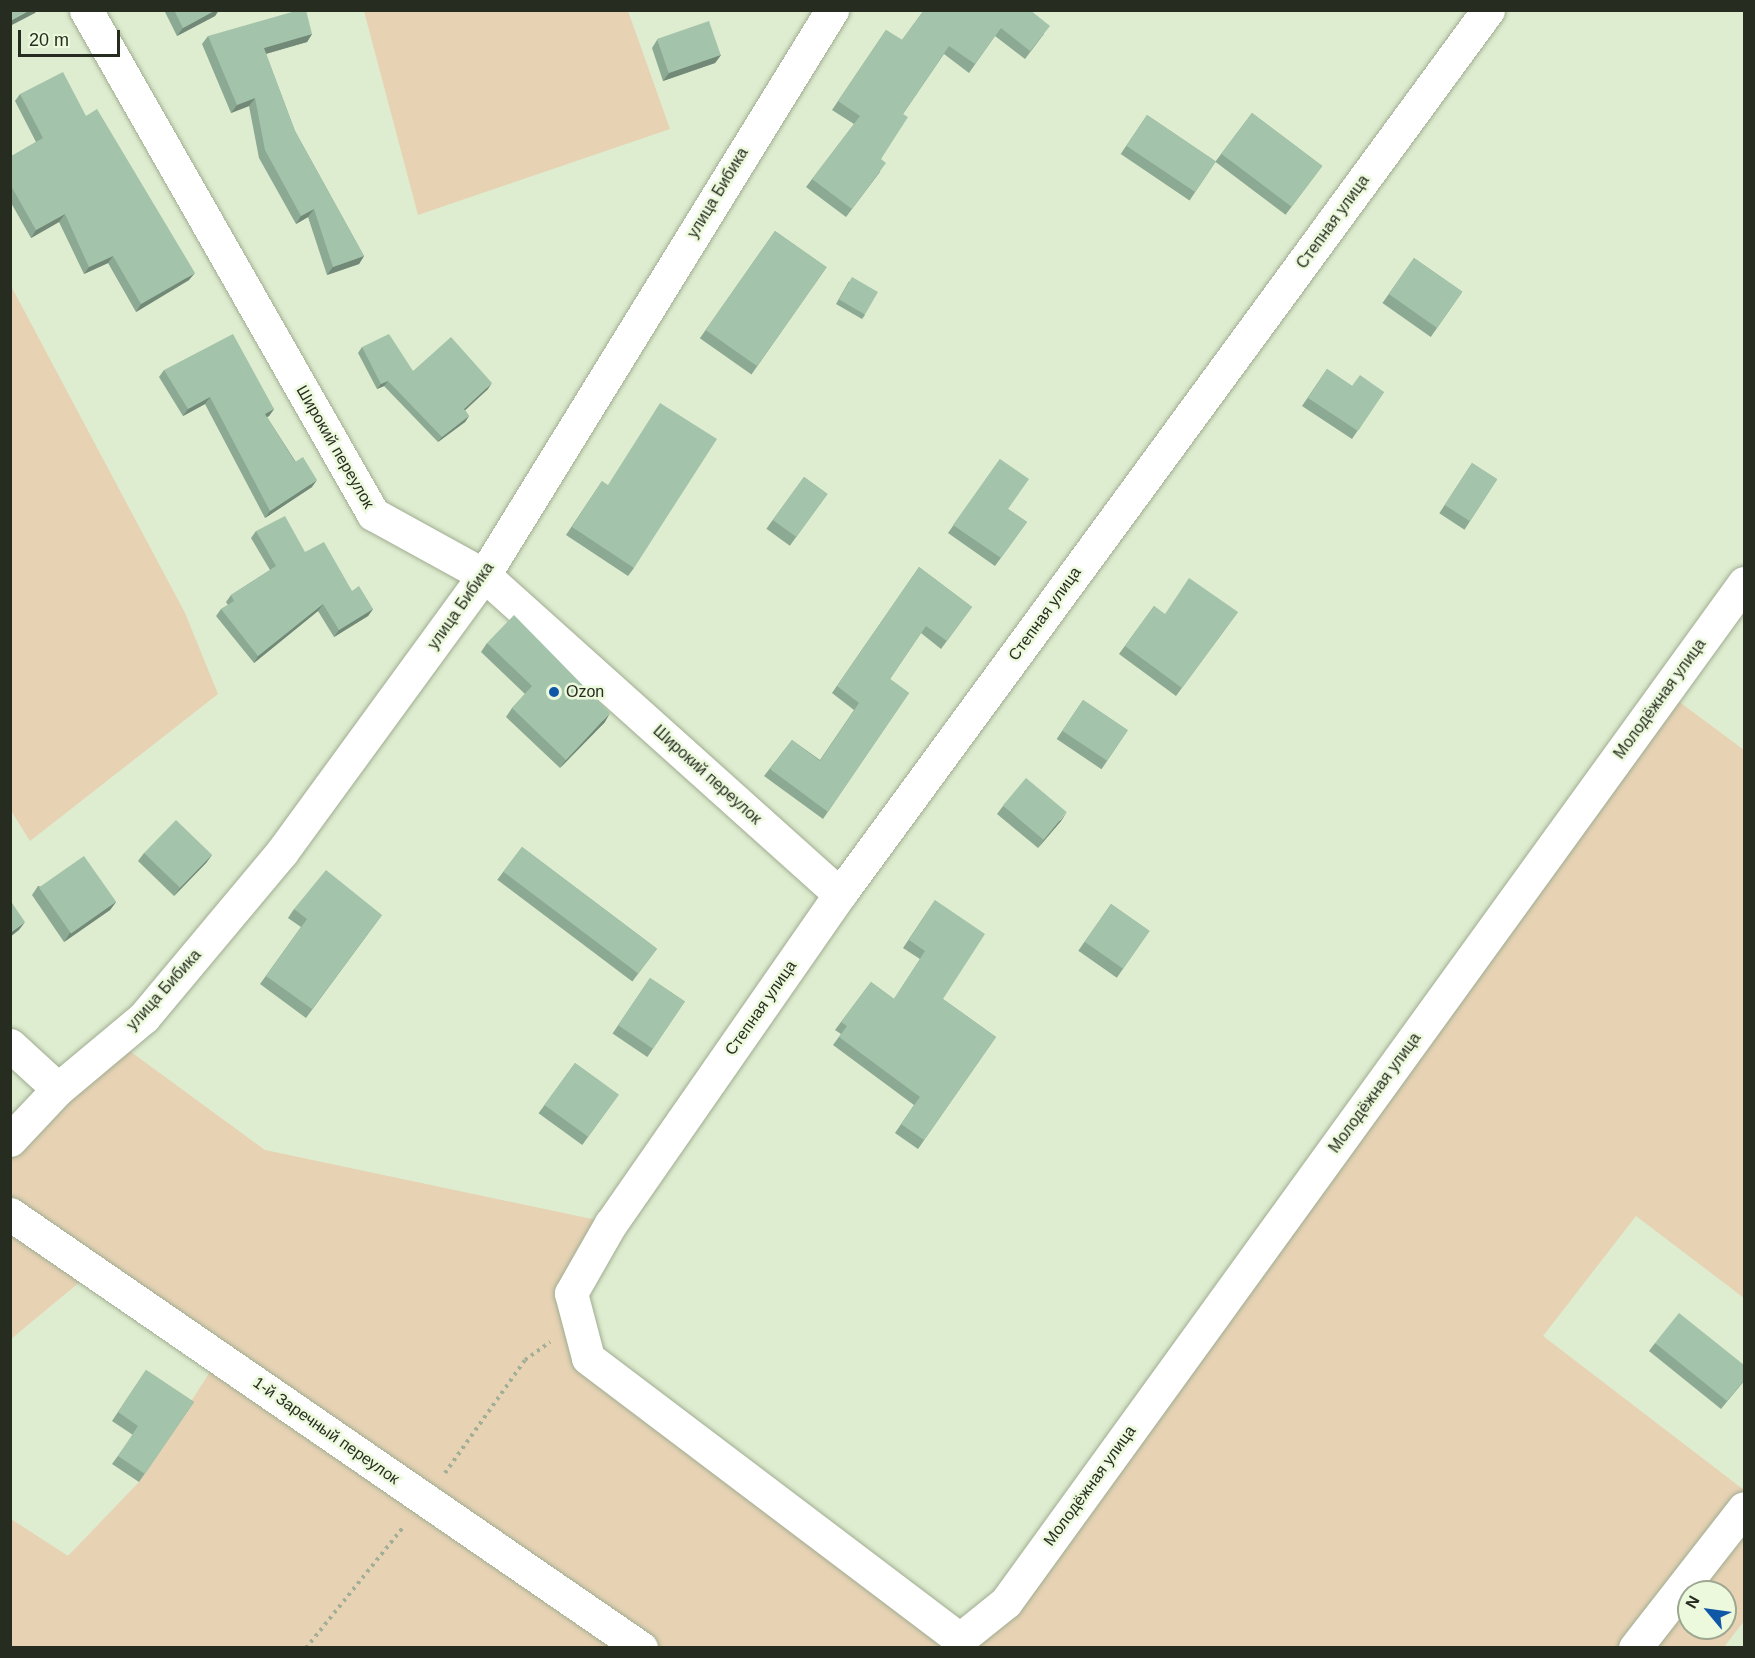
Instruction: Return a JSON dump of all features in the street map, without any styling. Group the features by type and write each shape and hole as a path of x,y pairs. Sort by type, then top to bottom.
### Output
{"street":[{"name":"Широкий переулок","path":"86,10 373,514 484,576 840,894"},
{"name":"улица Бибика","path":"10,1140 58,1089 144,1017 275,860 484,576 832,10"},
{"name":"Степная улица","path":"966,1643 588,1358 571,1293 611,1223 840,894 1488,10"},
{"name":"Молодёжная улица","path":"966,1643 1006,1602 1744,583"},
{"path":"10,1045 58,1089"},
{"name":"1-й Заречный переулок","path":"10,1214 641,1647"},
{"path":"1635,1647 1744,1508"}],"shaded area":[{"path":"364,11 628,11 670,129 418,215"},
{"path":"11,286 185,613 218,694 30,841 10,809"},
{"path":"1666,692 1744,750 1744,1298 1636,1216 1543,1336 1744,1490 1744,1621 1737,1630 1737,1580 1677,1580 1677,1640 1729,1640 1724,1647 11,1647 11,1519 68,1556 139,1482 219,1358 93,1271 11,1339 11,1139 116,1041 265,1150 611,1223 571,1293 588,1358 960,1639"}],"building":[{"path":"10,10 30,10 10,21"},
{"path":"174,10 216,10 183,28"},
{"path":"306,10 312,34 264,48 295,131 364,256 333,267 314,209 301,216 265,150 255,98 237,105 208,36"},
{"path":"924,10 1030,10 1050,26 1030,51 1001,28 975,64 949,46 903,114 908,117 881,159 886,163 852,209 812,179 860,116 838,101 886,30 902,40"},
{"path":"709,21 721,55 669,73 657,39"},
{"path":"63,72 86,116 97,109 195,273 141,304 113,256 89,267 65,214 36,230 10,184 10,157 43,138 20,94"},
{"path":"1252,113 1322,166 1292,207 1221,154"},
{"path":"1147,115 1216,161 1195,192 1126,146"},
{"path":"775,231 827,267 757,366 706,330"},
{"path":"1414,258 1462,292 1437,328 1389,294"},
{"path":"852,277 878,292 865,315 839,300"},
{"path":"233,334 274,409 265,414 295,462 303,457 317,480 270,511 210,397 188,409 164,370"},
{"path":"389,334 413,371 451,337 492,383 464,409 469,416 442,437 388,381 381,384 362,347"},
{"path":"1327,369 1352,386 1360,375 1384,392 1358,431 1308,398"},
{"path":"660,403 717,439 634,568 572,527 602,481 608,485"},
{"path":"1000,459 1029,479 1008,509 1027,522 1001,558 953,525"},
{"path":"1472,463 1497,479 1470,521 1445,505"},
{"path":"804,477 827,494 796,537 773,520"},
{"path":"285,516 305,552 324,542 352,591 359,586 373,609 339,630 323,604 258,656 221,609 234,601 231,595 276,566 256,531"},
{"path":"919,567 972,607 947,641 926,626 890,679 909,693 828,812 770,769 792,740 820,761 859,703 837,686"},
{"path":"1189,578 1238,612 1182,688 1125,646 1154,606 1165,614"},
{"path":"514,615 610,713 566,760 512,708 532,686 487,643"},
{"path":"1083,700 1128,730 1107,761 1062,731"},
{"path":"1026,778 1067,812 1043,840 1003,806"},
{"path":"176,820 212,855 180,888 144,853"},
{"path":"522,847 657,949 638,973 503,872"},
{"path":"84,856 116,902 71,933 39,888"},
{"path":"326,870 382,915 312,1009 266,976 307,919 294,909"},
{"path":"10,900 25,922 10,933"},
{"path":"935,900 985,934 943,999 996,1037 924,1140 901,1124 920,1097 839,1037 847,1026 841,1022 871,982 894,999 925,951 909,940"},
{"path":"1111,904 1150,931 1123,969 1085,942"},
{"path":"650,978 685,1001 653,1049 618,1025"},
{"path":"575,1063 619,1095 588,1137 544,1105"},
{"path":"1679,1313 1744,1365 1744,1380 1727,1401 1655,1343"},
{"path":"146,1370 194,1402 145,1474 118,1456 138,1426 118,1412"}],"place":[{"name":"Ozon","path":"554,692"}]}
